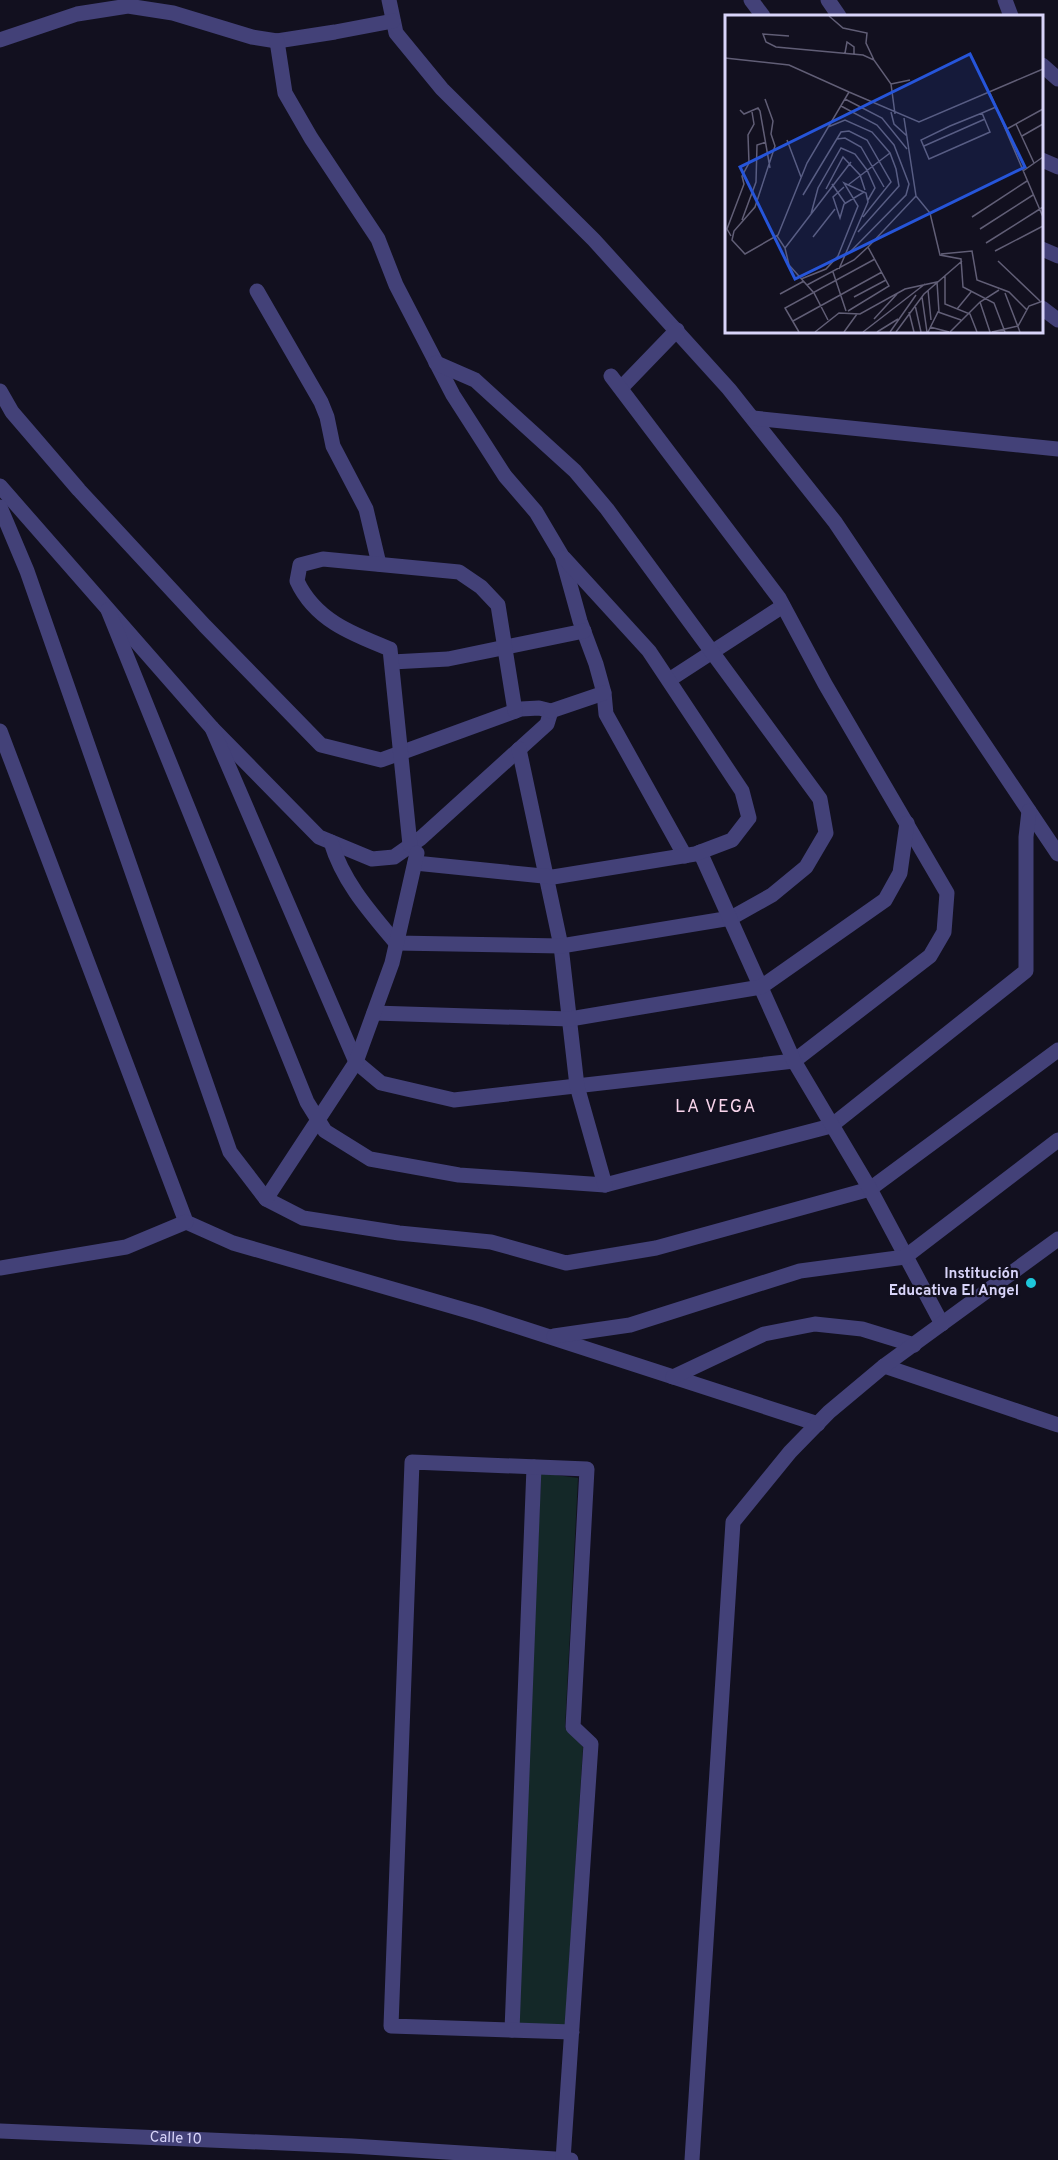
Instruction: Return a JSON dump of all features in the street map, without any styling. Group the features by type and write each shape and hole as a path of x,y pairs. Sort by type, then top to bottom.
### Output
{"street":[{"path":"388,0 396,33 442,89 594,240 729,388 835,522 1058,854"},
{"path":"751,0 762,15"},
{"path":"828,0 838,15"},
{"path":"1005,0 1011,15"},
{"path":"0,40 77,14 128,6 173,13 252,37 277,40 393,21"},
{"path":"277,40 285,93 311,138 378,239 396,285 453,395 505,476 536,513 562,556 649,651 742,791 749,818 732,840 700,852 553,877 415,863"},
{"path":"1043,67 1058,79"},
{"path":"1043,161 1058,167"},
{"path":"1043,250 1058,256"},
{"path":"257,291 321,402 327,417 333,446 366,509 379,564"},
{"path":"1043,309 1058,320"},
{"path":"212,728 356,1062 381,1083 454,1100 794,1061 930,956 944,932 947,893 825,684 783,606 616,382 676,330"},
{"path":"332,842 337,862 359,899 396,943 561,946 731,918 772,895 806,867 826,833 820,799 607,509 575,471 475,380 436,363"},
{"path":"0,391 12,412 79,490 205,626 321,744 381,760 515,711 539,708 551,711 604,693"},
{"path":"753,418 1058,449"},
{"path":"0,486 212,728 319,837 372,859 394,857 416,842 547,724 551,711"},
{"path":"0,507 27,571 230,1152 266,1199 303,1218 399,1233 491,1242 566,1263 656,1248 870,1189 1058,1050"},
{"path":"562,556 604,693 606,714 685,856"},
{"path":"266,1199 356,1062 392,963 415,863 416,842 402,753 390,650 364,639 314,609 297,581 300,565 323,559 459,572 481,587 498,605 515,711"},
{"path":"669,680 783,606"},
{"path":"108,610 307,1102 325,1131 370,1159 459,1175 605,1185 831,1126 1026,971 1026,837 1029,811"},
{"path":"392,662 448,660 584,631"},
{"path":"0,731 186,1222"},
{"path":"519,749 561,946 577,1086 605,1185"},
{"path":"374,1012 570,1019 761,987 885,900 900,873 907,824"},
{"path":"700,852 794,1061 870,1189 942,1324"},
{"path":"548,1337 630,1325 800,1270 905,1257 1058,1140"},
{"path":"0,1268 126,1247 186,1222 233,1242 479,1314 818,1424"},
{"path":"692,2160 733,1522 790,1452 818,1424 885,1366 1058,1239"},
{"path":"674,1377 764,1334 814,1324 862,1329 914,1345"},
{"path":"885,1366 1058,1425"},
{"path":"563,2160 572,2032 591,1744 573,1727 587,1468 412,1462 391,2026 572,2032"},
{"path":"512,2030 534,1467"},
{"name":"Calle 10","path":"0,2131 352,2153 571,2160"}],"green space":[{"path":"541,1473 578,1478 565,1728 583,1747 565,2027 518,2023"}],"place":[{"name":"Institución Educativa El Angel","path":"1031,1283"}],"district":[{"name":"LA VEGA","path":"716,1107"}]}
